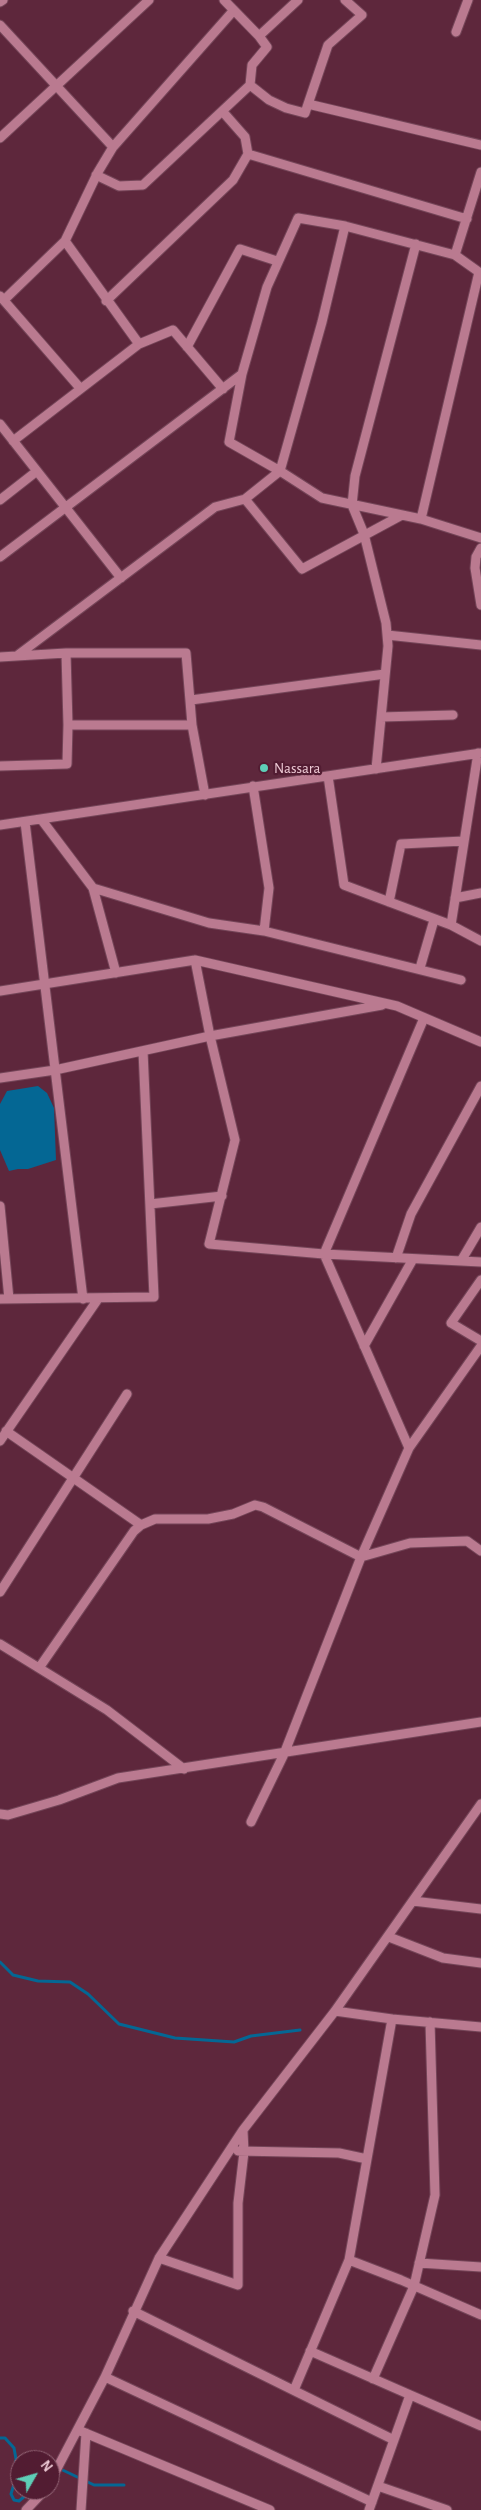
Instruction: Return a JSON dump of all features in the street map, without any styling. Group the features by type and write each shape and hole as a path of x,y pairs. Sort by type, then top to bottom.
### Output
{"street":[{"path":"0,138 149,0"},
{"path":"96,175 119,186 143,185 250,85 252,65 267,47 259,36 224,0"},
{"path":"259,36 298,0"},
{"path":"250,85 269,100 286,108 305,113 328,45 362,14 345,0"},
{"path":"456,32 468,0"},
{"path":"80,388 2,298 65,240 96,175 113,147 234,10"},
{"path":"0,25 113,147"},
{"path":"308,104 481,145"},
{"path":"106,301 233,180 248,154 244,138 223,112"},
{"path":"248,154 467,219"},
{"path":"455,255 481,172"},
{"path":"421,519 479,272 455,255 345,226 298,218 278,261 242,374 229,442 280,470 322,498 421,519 481,538"},
{"path":"17,656 215,507 245,499 280,470 322,322 345,226"},
{"path":"65,240 106,301 139,344"},
{"path":"376,769 385,674 386,622 364,534 352,505 355,476 416,244"},
{"path":"188,347 240,249 278,261"},
{"path":"13,441 139,344 174,330 223,389"},
{"path":"0,557 242,374"},
{"path":"0,424 121,578"},
{"path":"0,500 37,471"},
{"path":"245,499 302,569 402,515"},
{"path":"481,548 476,557 475,568 481,605"},
{"path":"387,635 481,645"},
{"path":"0,658 66,653 186,652 192,725 205,795"},
{"path":"0,766 67,764 66,653"},
{"path":"191,700 385,674"},
{"path":"381,717 453,715"},
{"path":"68,725 192,725"},
{"path":"0,825 480,753 451,925"},
{"path":"328,776 344,885 451,925 481,940"},
{"path":"253,786 269,888 264,931"},
{"path":"41,819 93,888 116,973"},
{"path":"25,822 83,1299"},
{"path":"389,902 401,844 464,841"},
{"path":"93,888 209,923 264,931 420,968 461,980"},
{"path":"455,898 481,893"},
{"path":"420,968 434,920"},
{"path":"0,991 196,960 387,1004 481,1042"},
{"path":"196,960 210,1036 235,1140 208,1244 324,1254 481,1262"},
{"path":"0,1078 55,1070 210,1036 387,1004"},
{"path":"409,1448 324,1254 424,1018"},
{"path":"0,1206 4,1299 98,1299 154,1296 143,1051"},
{"path":"396,1258 411,1214 481,1086"},
{"path":"150,1204 222,1196"},
{"path":"461,1261 481,1227"},
{"path":"364,1346 412,1259"},
{"path":"481,1280 451,1323 481,1341"},
{"path":"0,1441 98,1299"},
{"path":"251,1822 284,1754 361,1556 409,1448 481,1346"},
{"path":"0,1592 127,1394"},
{"path":"6,1431 141,1525"},
{"path":"39,1668 134,1531 141,1525 155,1519 208,1519 233,1514 255,1505 264,1507 361,1556 410,1543 467,1541 481,1551"},
{"path":"0,1644 107,1710 184,1769"},
{"path":"0,1814 8,1815 59,1800 118,1778 284,1754 481,1722"},
{"path":"60,2466 82,2431 104,2377 159,2258 243,2130 335,2011 481,1804"},
{"path":"414,1901 481,1909"},
{"path":"389,1937 443,1958 481,1963"},
{"path":"335,2011 392,2019 481,2027"},
{"path":"294,2390 349,2260 392,2019"},
{"path":"373,2378 414,2286 434,2195 430,2022"},
{"path":"159,2258 238,2285 238,2203 244,2152 243,2130"},
{"path":"231,2151 338,2153 367,2159"},
{"path":"349,2260 481,2315"},
{"path":"419,2263 481,2267"},
{"path":"134,2310 394,2440"},
{"path":"310,2351 481,2426"},
{"path":"104,2377 371,2506 410,2395"},
{"path":"82,2431 82,2510"},
{"path":"82,2431 270,2510"},
{"path":"378,2486 447,2510"},
{"path":"26,2510 36,2500"}],"water":[{"path":"38,1086 47,1093 54,1108 56,1160 28,1169 9,1171 0,1150 0,1104 7,1091"}],"waterway":[{"path":"0,1962 13,1975 38,1981 70,1982 88,1994 119,2024 175,2038 234,2042 251,2036 300,2030"},
{"path":"0,2438 5,2438 14,2450"},
{"path":"60,2469 94,2485 124,2485"},
{"path":"14,2500 20,2500"}],"place":[{"name":"Nassara","path":"264,768"}]}
